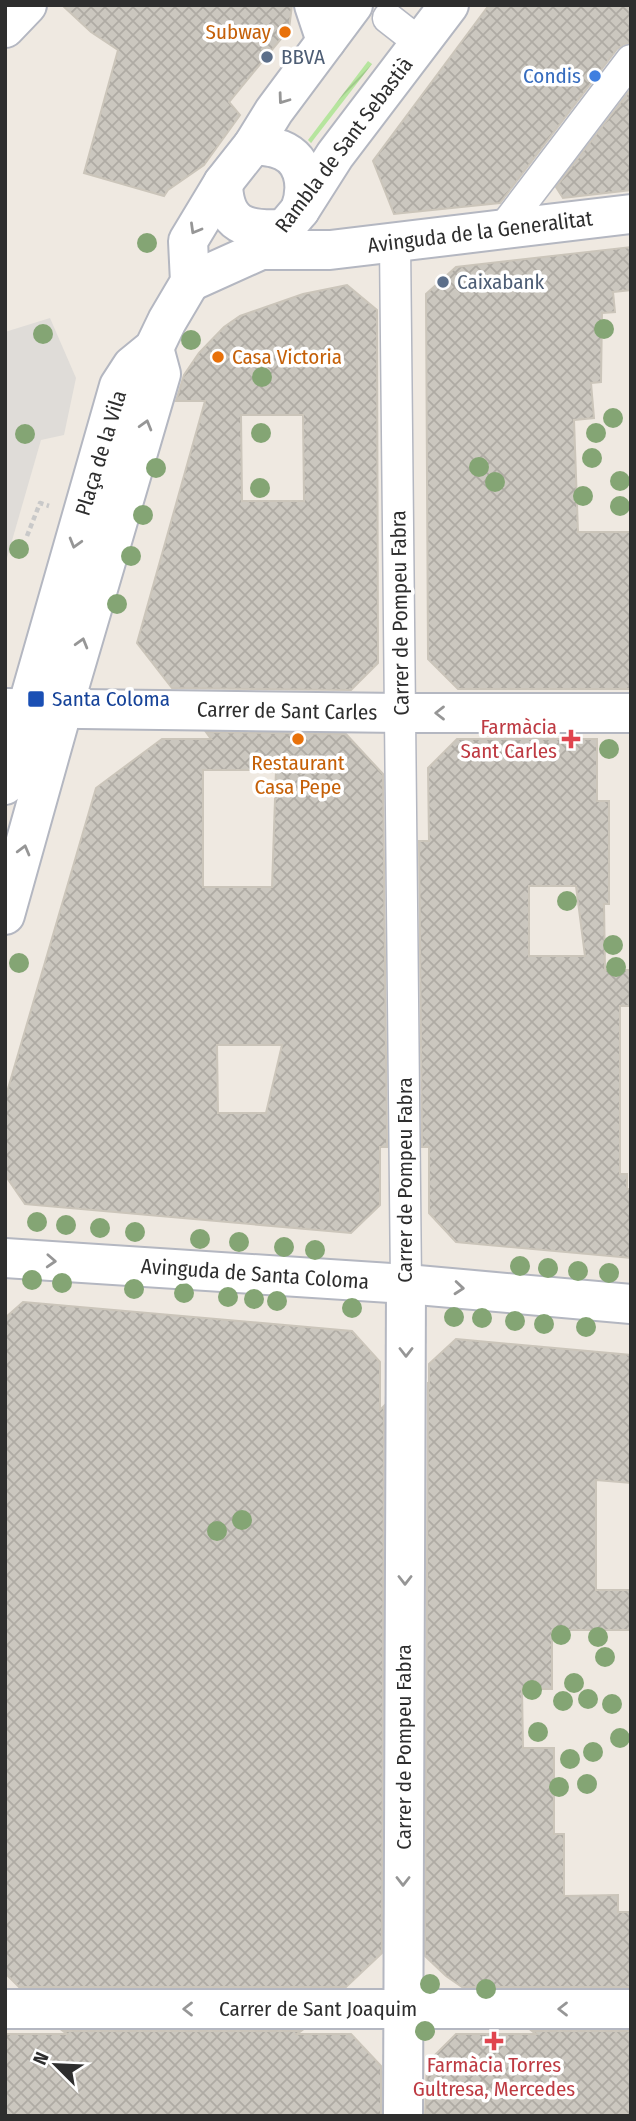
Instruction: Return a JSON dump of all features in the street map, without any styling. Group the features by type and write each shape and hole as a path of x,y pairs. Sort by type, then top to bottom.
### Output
{"street":[{"path":"5,28 27,5"},
{"path":"190,282 188,242 223,183 253,145 320,23 352,5"},
{"name":"Rambla de Sant Sebastià","path":"190,282 282,230 335,155 449,5"},
{"name":"Rambla de Sant Sebastià","path":"386,9 421,43"},
{"path":"501,231 631,60"},
{"path":"253,145 276,148 289,155 299,164 305,177 306,196 282,230"},
{"path":"223,183 223,197 228,209 239,222 256,230 282,230 330,250"},
{"name":"Avinguda de la Generalitat","path":"282,230 330,250 631,214"},
{"name":"Carrer de Pompeu Fabra","path":"395,243 406,1284 403,2116"},
{"name":"Plaça de la Vila","path":"32,708 120,386 132,366 154,348 190,282"},
{"path":"5,785 32,708"},
{"path":"5,915 32,708"},
{"name":"Carrer de Sant Carles","path":"32,708 631,713"},
{"name":"Avinguda de Santa Coloma","path":"5,1258 406,1284 631,1304"},
{"name":"Carrer de Sant Joaquim","path":"5,2009 631,2009"}],"path":[{"path":"27,536 40,503"}],"green space":[{"path":"368,61 372,64 311,143 308,140"}],"shaded area":[{"path":"50,318 76,378 64,435 41,440 5,565 5,332"}],"building":[{"path":"62,5 292,5 289,29 229,102 240,115 204,165 168,190 164,196 84,173 118,50 91,32"},
{"path":"489,5 631,5 631,43 617,49 500,203 394,214 373,161"},
{"path":"631,89 631,190 563,198 556,187"},
{"path":"631,247 631,290 613,292 615,312 602,313 601,382 591,383 594,418 574,420 578,532 631,532 631,689 458,689 428,659 426,294 456,267"},
{"path":"347,285 377,310 378,663 351,690 172,688 137,643 205,401 176,401 184,375 199,353 224,327 240,316 303,294","holes":["241,415 303,415 304,501 242,501"]},
{"path":"206,732 346,734 383,774 387,1147 380,1147 380,1205 351,1233 25,1204 5,1175 5,1099 96,788 162,739 211,739","holes":["203,770 276,770 272,887 203,887","217,1045 282,1045 266,1113 218,1113"]},
{"path":"457,739 597,739 597,801 609,801 609,904 604,904 605,970 630,970 630,1006 620,1006 620,1174 627,1174 627,1189 631,1189 631,1258 456,1242 429,1213 429,1147 422,1147 419,841 429,841 428,768","holes":["529,886 576,886 585,956 529,956"]},
{"path":"23,1302 352,1331 380,1362 380,1410 384,1406 382,1953 346,1987 19,1987 5,1973 5,1318"},
{"path":"456,1339 631,1355 631,1483 596,1480 596,1590 631,1590 631,1630 552,1630 552,1689 522,1689 523,1748 554,1748 554,1834 564,1834 564,1896 618,1895 618,1912 631,1912 631,1987 462,1987 425,1956 428,1383 429,1364"},
{"path":"63,2031 301,2031 297,2034 351,2034 381,2066 381,2116 5,2116 5,2034 67,2034"},
{"path":"532,2031 631,2031 631,2116 425,2116 427,2063 456,2034 536,2034"}],"place":[{"name":"Subway","path":"285,32"},
{"name":"BBVA","path":"267,57"},
{"name":"Condis","path":"595,76"},
{"name":"Caixabank","path":"443,282"},
{"name":"Casa Victoria","path":"218,357"},
{"name":"Santa Coloma","path":"36,699"},
{"name":"Restaurant Casa Pepe","path":"298,739"},
{"name":"Farmàcia Sant Carles","path":"571,739"},
{"name":"Farmàcia Torres Gultresa, Mercedes","path":"494,2041"}]}
